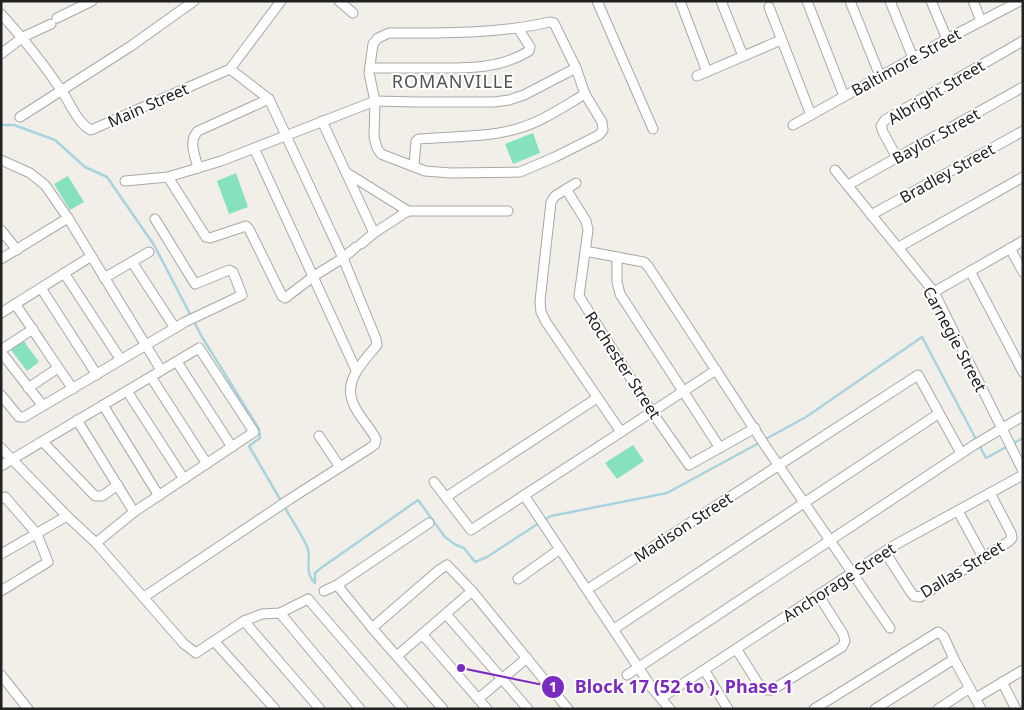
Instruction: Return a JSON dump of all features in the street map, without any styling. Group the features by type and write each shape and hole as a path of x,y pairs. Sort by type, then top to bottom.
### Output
{"street":[{"path":"1,54 23,37 54,21 78,4 92,1"},
{"path":"20,117 131,46 194,1"},
{"path":"144,597 375,444 376,439 353,404 350,394 351,383 356,370 377,346 376,339 343,258 269,98 230,69 281,1"},
{"path":"339,1 353,13"},
{"path":"597,1 653,129"},
{"path":"680,1 707,72"},
{"path":"721,1 743,56"},
{"path":"807,1 844,96"},
{"path":"850,1 880,76"},
{"path":"890,1 913,58"},
{"path":"931,1 947,39"},
{"path":"972,1 981,21"},
{"name":"Baltimore Street","path":"793,125 947,39 1020,1"},
{"path":"768,8 811,115"},
{"name":"Main Street","path":"1,14 23,37 77,115 86,127 91,130 230,69"},
{"path":"550,22 554,23 576,68 585,94 602,122 603,130 599,135 520,172 451,173 425,171 381,154 374,137 375,101 370,68 373,44 378,38 389,33 464,32 518,28 550,22"},
{"path":"370,68 467,68 493,66 507,62 529,51 530,47 518,28"},
{"path":"697,76 781,40"},
{"name":"Albright Street","path":"897,158 881,126 885,120 1023,40"},
{"path":"125,181 168,177 198,168 375,101 494,102 509,100 524,95 576,68"},
{"name":"Baylor Street","path":"848,185 1023,88"},
{"path":"414,166 416,141 419,139 488,134 516,129 545,117 585,94"},
{"path":"198,168 192,142 193,136 198,131 269,98"},
{"path":"322,121 374,233"},
{"name":"Bradley Street","path":"871,215 1023,131"},
{"path":"254,148 356,370"},
{"path":"1,160 30,173 45,185 68,218 90,257 161,370"},
{"name":"Carnegie Street","path":"835,170 934,292 1023,473"},
{"path":"346,172 408,211 508,211"},
{"path":"168,177 206,237 210,238 246,226 249,229 282,296 285,298 314,276 343,258 374,233 408,211"},
{"path":"899,247 1023,177"},
{"path":"576,183 555,196 551,202 540,301 541,312 621,432"},
{"name":"Rochester Street","path":"566,189 586,221 588,230 579,296 652,412 690,465 720,448 757,432"},
{"path":"1,260 68,218"},
{"path":"1,395 19,417 24,417 184,322 242,294 233,272 229,270 195,284 155,219"},
{"path":"1,230 17,250"},
{"path":"934,292 1023,241"},
{"path":"1010,248 1023,272"},
{"path":"585,250 638,260 648,266 766,447 890,628"},
{"path":"104,278 149,252"},
{"path":"1,313 90,257"},
{"path":"617,257 618,290 720,448"},
{"path":"132,262 176,328"},
{"path":"970,271 1023,372"},
{"path":"64,273 121,360"},
{"path":"41,288 97,375"},
{"path":"15,304 74,389"},
{"path":"33,329 1,351 43,406"},
{"path":"1,466 199,348 254,432 134,512 96,542"},
{"path":"177,362 232,447"},
{"path":"28,388 58,368"},
{"path":"434,482 471,530 716,370"},
{"name":"Madison Street","path":"588,589 918,375 938,414"},
{"path":"150,377 207,464"},
{"path":"127,391 184,479"},
{"path":"446,497 597,398"},
{"path":"103,405 159,496"},
{"path":"614,629 938,414 961,453"},
{"path":"626,675 961,453 1023,416"},
{"path":"77,420 134,512"},
{"path":"319,436 340,467"},
{"path":"44,442 95,496 102,496 118,485"},
{"path":"1,448 67,516 96,542 184,644 196,653 244,621 262,614 280,613 308,599 403,709"},
{"name":"Anchorage Street","path":"661,698 705,671 884,552 1023,473"},
{"name":"Dallas Street","path":"884,552 914,596 920,597 1012,538 990,493"},
{"path":"524,495 652,688 670,709"},
{"path":"1,499 6,497 36,534 48,562 1,591"},
{"path":"958,511 984,557"},
{"path":"1,554 67,516"},
{"path":"324,591 337,585 429,524"},
{"path":"518,578 560,549"},
{"path":"372,628 447,565 472,592 568,709"},
{"path":"337,585 443,709"},
{"path":"397,656 472,592"},
{"path":"737,650 761,688 772,690 842,647 845,641 843,634 819,596"},
{"path":"280,613 360,709"},
{"path":"446,614 528,709"},
{"path":"244,621 320,709"},
{"path":"814,709 934,633 940,632 981,709"},
{"path":"422,634 487,709"},
{"path":"214,641 275,709"},
{"path":"478,699 527,658"},
{"path":"875,709 954,659"},
{"path":"976,698 1023,670"},
{"path":"705,671 728,709"},
{"path":"3,680 28,709"},
{"path":"1002,682 1016,709"},
{"path":"938,709 970,688"}],"green space":[{"path":"533,133 540,153 513,164 505,144"},
{"path":"236,173 248,207 229,214 217,181"},
{"path":"68,176 84,202 70,210 54,184"},
{"path":"23,340 39,362 27,371 11,350"},
{"path":"633,445 644,461 617,479 605,463"}],"waterway":[{"path":"1,125 14,125 55,140 85,167 107,177 154,245 202,337 259,429 260,438 249,446 281,501"},
{"path":"764,440 806,417 922,337 986,458 1023,438"},
{"path":"544,520 551,516 667,493 759,443"},
{"path":"284,506 308,549 309,571 315,583 315,573 321,568 418,500 445,537 464,548 475,562 487,557 539,523"}],"place":[{"name":"Block 17 (52 to ), Phase 1","path":"461,668"}],"district":[{"name":"ROMANVILLE","path":"453,82"}]}
